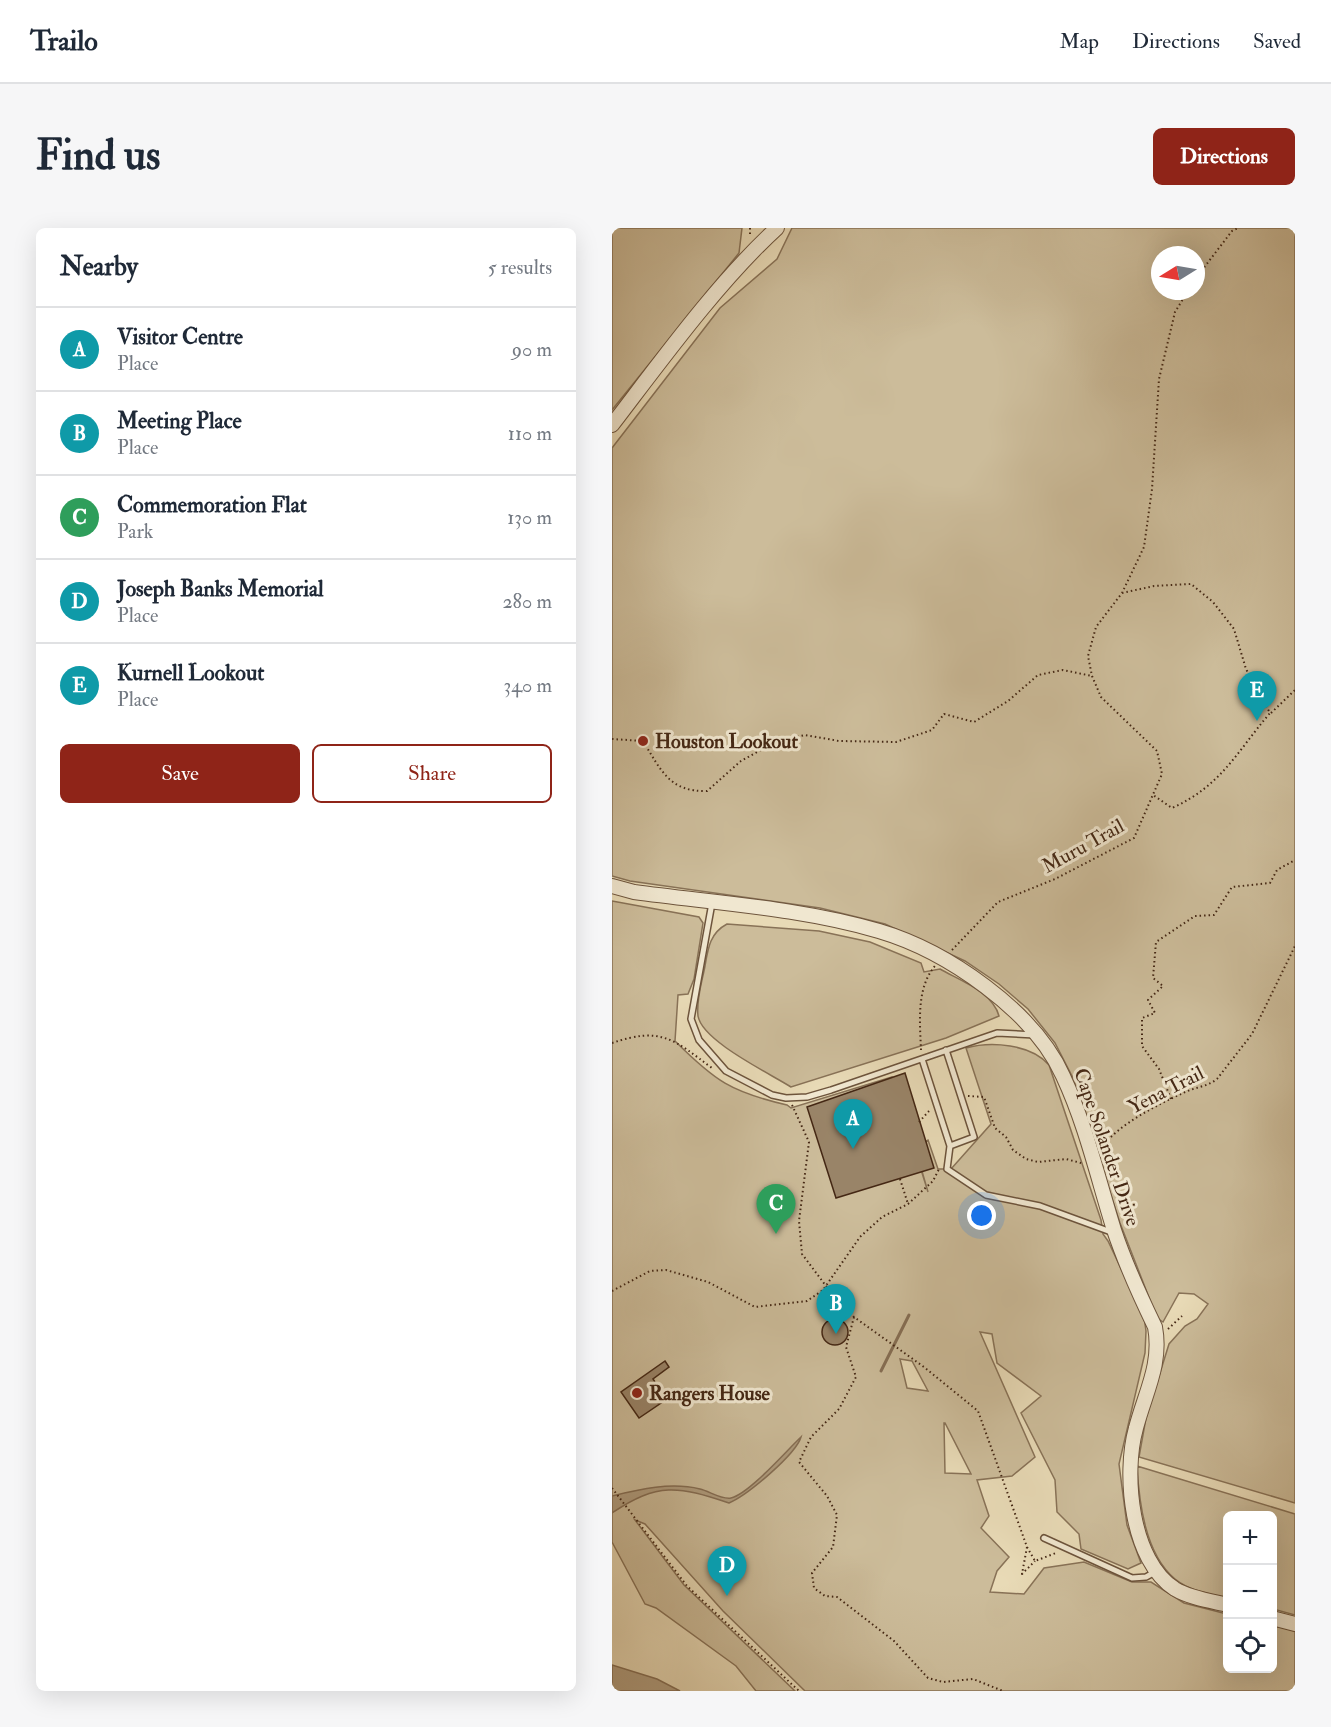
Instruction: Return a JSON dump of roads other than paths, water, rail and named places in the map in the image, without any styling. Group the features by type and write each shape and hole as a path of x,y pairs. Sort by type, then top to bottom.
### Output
{"street":[{"path":"612,425 758,245 777,228"},
{"name":"Cape Solander Drive","path":"612,886 634,892 818,917 881,932 941,959 1002,999 1039,1035 1057,1063 1076,1108 1115,1234 1155,1327 1159,1347 1154,1374 1130,1454 1130,1482 1138,1529 1145,1551 1156,1572 1177,1590 1223,1604"},
{"path":"1276,1619 1295,1624"}],"lane":[{"path":"712,902 691,1019 699,1040 726,1071 772,1095 786,1098 807,1097 997,1033 1039,1035"},
{"path":"946,1050 974,1137 950,1146"},
{"path":"922,1059 950,1146 948,1169 986,1194 1040,1206 1115,1234"},
{"path":"1044,1538 1132,1578 1146,1577 1156,1572"}],"waterway":[{"path":"881,1371 909,1315"}],"place":[{"name":"Kurnell Lookout","path":"1257,721"},
{"name":"Houston Lookout","path":"643,741"},
{"name":"Visitor Centre","path":"853,1149"},
{"name":"Commemoration Flat","path":"776,1234"},
{"name":"Meeting Place","path":"836,1334"},
{"name":"Rangers House","path":"637,1393"},
{"name":"Joseph Banks Memorial","path":"727,1596"}]}
